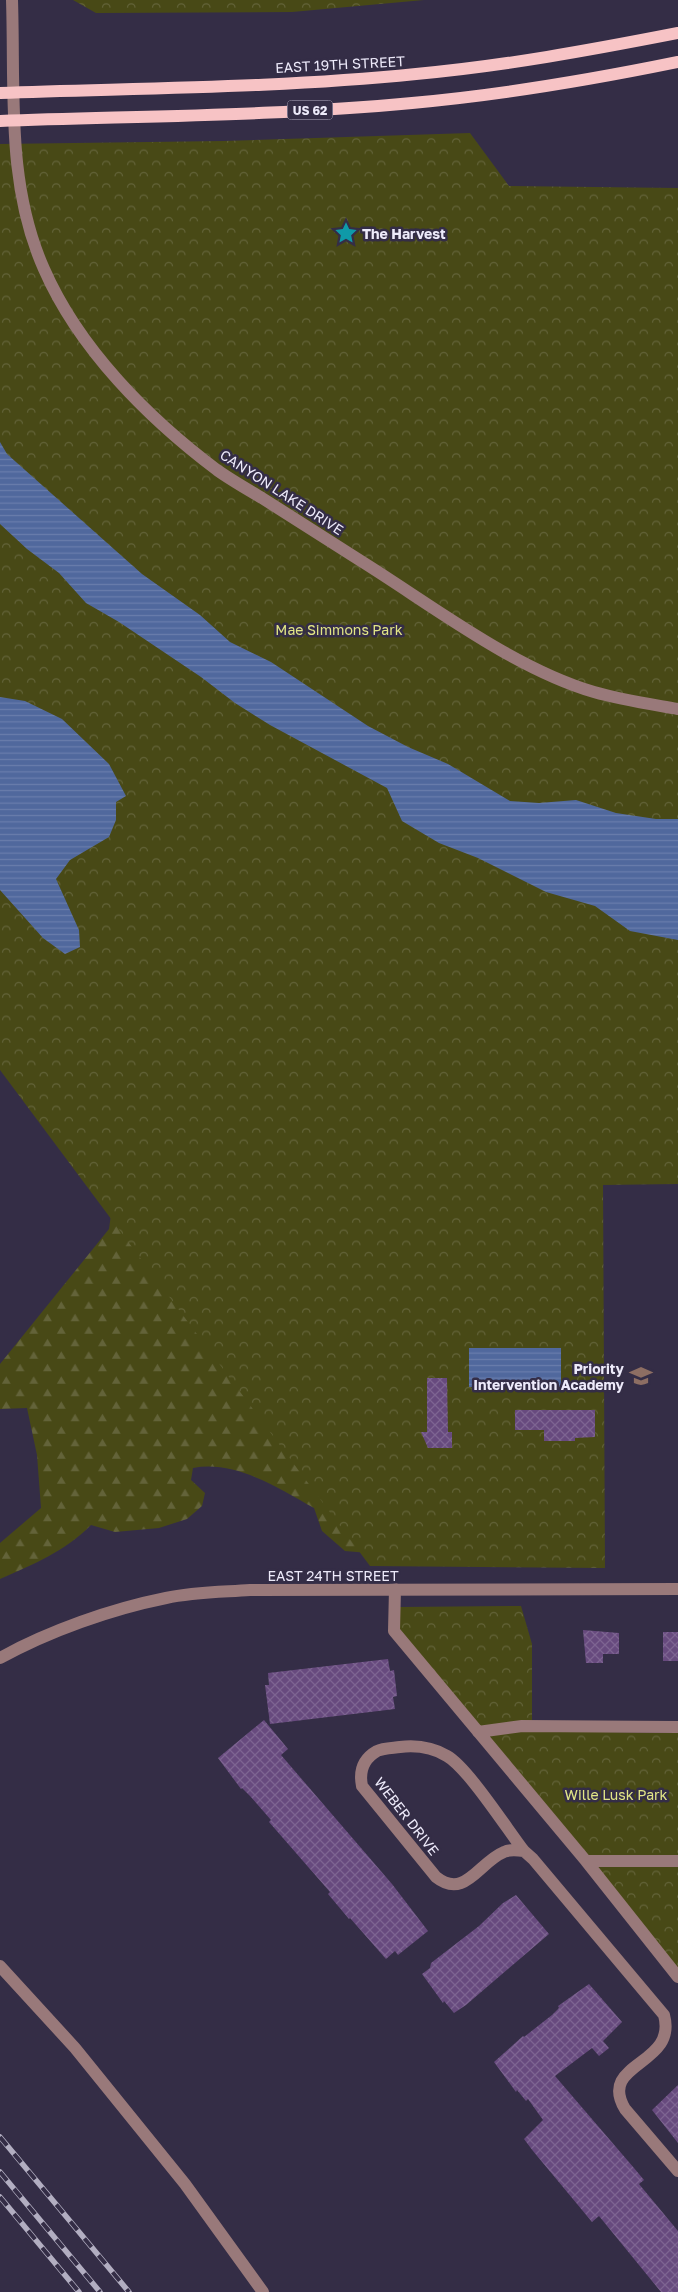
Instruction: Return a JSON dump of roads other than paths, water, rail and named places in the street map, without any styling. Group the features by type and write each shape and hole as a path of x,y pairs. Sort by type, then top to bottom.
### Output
{"main road":[{"name":"EAST 19TH STREET","path":"0,93 282,82 416,74 593,50 678,33"},
{"name":"US 62","path":"0,121 282,112 412,103 503,93 605,77 678,62"}],"street":[{"name":"CANYON LAKE DRIVE","path":"12,0 15,158 20,195 29,230 44,269 63,307 90,346 124,386 166,428 218,470 510,656 593,692 636,702 678,708"},
{"path":"395,1589 394,1631 586,1861 678,1977"},
{"name":"EAST 24TH STREET","path":"0,1658 54,1633 91,1619 166,1598 250,1590 678,1589"},
{"path":"478,1732 522,1726 678,1726"},
{"name":"WEBER DRIVE","path":"524,1851 503,1852 456,1886 445,1884 436,1877 362,1786 360,1774 366,1760 379,1750 415,1745 434,1749 449,1756 468,1777 524,1851 533,1859 664,2015 667,2025 667,2036 663,2045 622,2080 619,2099 624,2109 678,2171"},
{"path":"586,1861 678,1860"},
{"path":"0,1966 75,2048 178,2176 263,2292"}],"water":[{"path":"0,442 7,454 142,574 200,615 230,642 271,662 368,726 408,747 448,764 510,801 539,803 576,800 616,813 656,819 678,819 678,940 630,931 595,906 546,892 478,858 439,843 402,821 387,788 270,725 235,703 201,677 119,622 86,603 59,573 27,549 0,524"},
{"path":"0,697 25,701 62,719 109,764 126,796 116,802 116,820 109,837 70,860 56,879 79,930 80,947 65,954 43,938 0,890"},
{"path":"469,1348 561,1348 561,1387 469,1387"}],"railway":[{"path":"0,2137 129,2292"},
{"path":"0,2172 100,2292"},
{"path":"0,2197 79,2292"}],"place":[{"name":"The Harvest","path":"346,233"},
{"name":"Priority Intervention Academy","path":"641,1376"}],"park label":[{"name":"Mae Simmons Park","path":"339,629"},
{"name":"Wille Lusk Park","path":"616,1794"}]}
